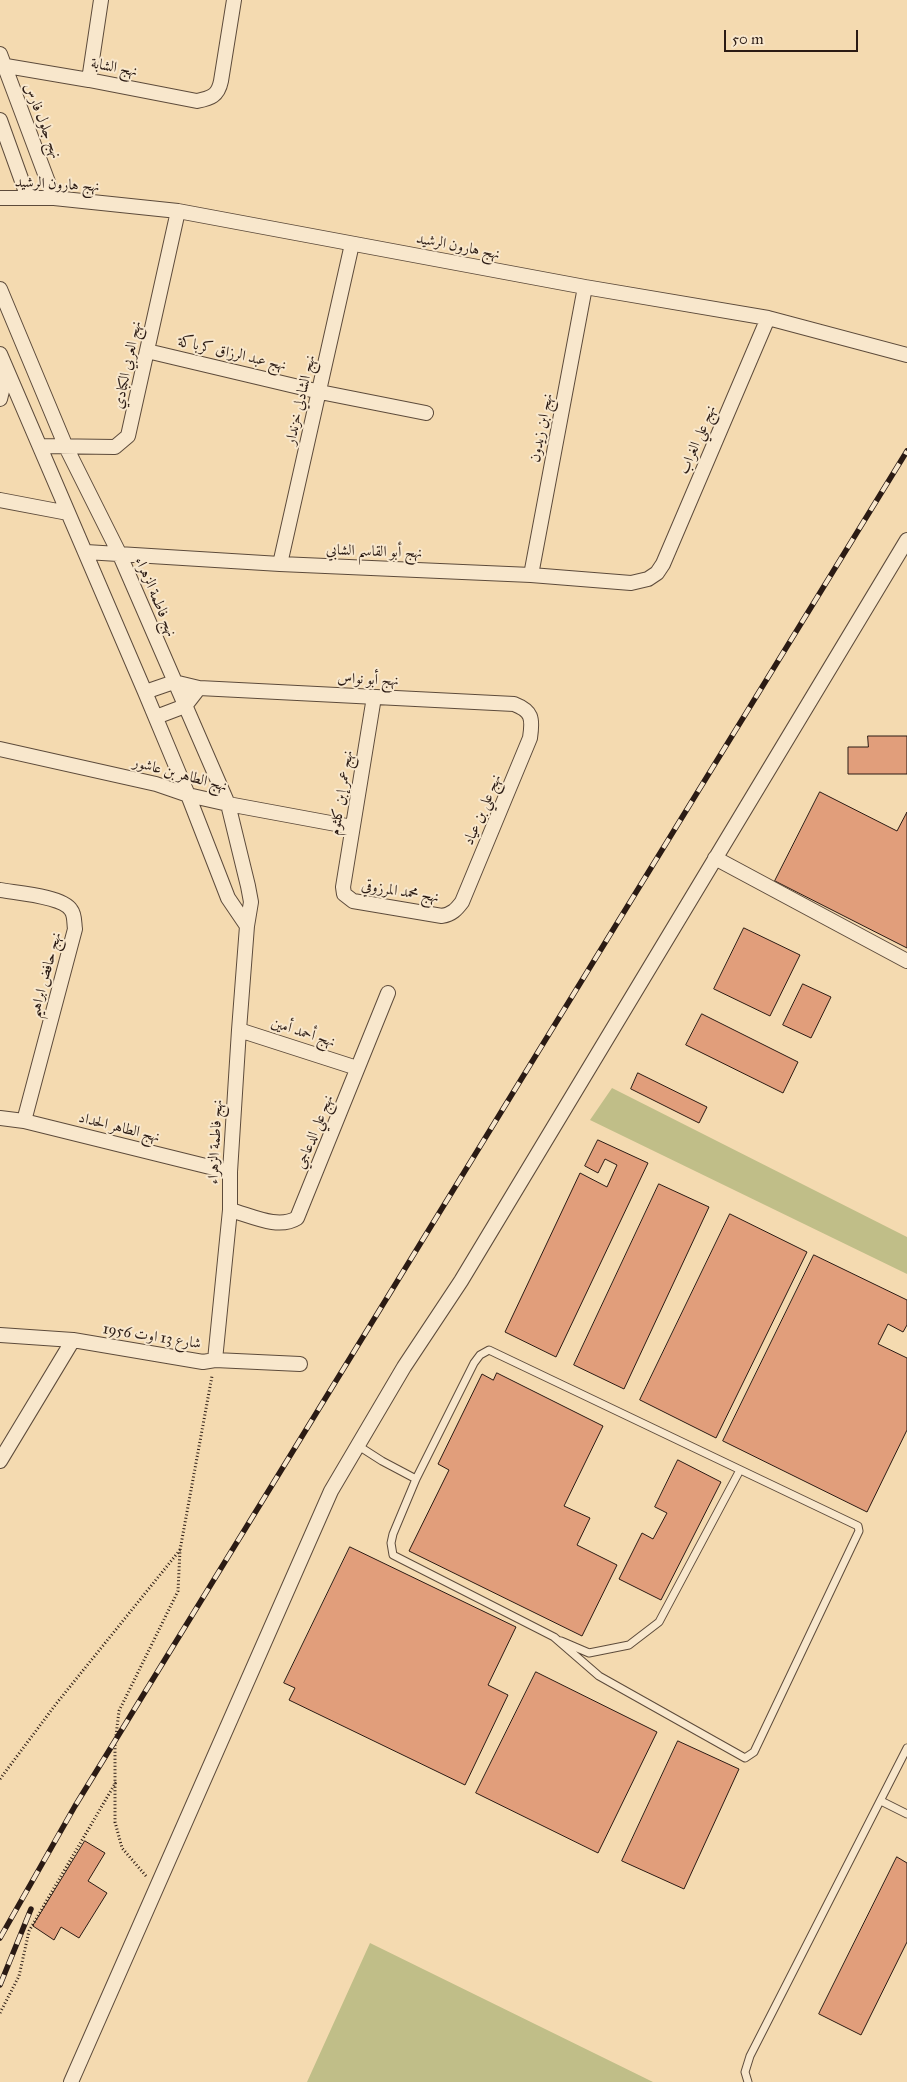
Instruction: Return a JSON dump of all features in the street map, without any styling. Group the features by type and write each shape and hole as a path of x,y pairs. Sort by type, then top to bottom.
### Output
{"street":[{"path":"89,80 102,0"},
{"name":"نهج الشابة","path":"1,61 197,101 212,98 219,91 234,0"},
{"name":"نهج جلول فارس","path":"1,61 54,198"},
{"path":"0,120 28,198"},
{"name":"نهج هارون الرشيد","path":"0,198 54,198 178,211 585,287 768,318 907,354"},
{"name":"نهج العربي الكبادي","path":"40,446 115,447 128,436 178,211"},
{"name":"نهج الشادلي خزندار","path":"280,564 352,244"},
{"name":"نهج ابن زيدون","path":"531,574 585,287"},
{"name":"نهج فاطمة الزهراء","path":"0,289 66,447 119,553 228,804 248,886 251,902 247,926 239,1030 230,1172 230,1210 215,1360"},
{"name":"نهج علي الغراب","path":"658,573 768,318"},
{"name":"نهج عبد الرزاق كرباكة","path":"147,351 320,392 426,413"},
{"path":"0,354 156,717 228,898 247,926"},
{"path":"0,399 7,371"},
{"path":"0,500 68,513"},
{"path":"70,2082 199,1786 331,1491 404,1367 467,1272 907,540"},
{"name":"نهج أبو القاسم الشابي","path":"86,552 280,564 531,574 632,584 648,579 658,573"},
{"path":"145,692 174,682"},
{"name":"نهج أبو نواس","path":"174,682 200,688 514,704 526,708 530,716"},
{"path":"156,717 185,706 200,688"},
{"name":"نهج عمر إبن كلثوم","path":"344,894 343,887 352,827 374,697"},
{"name":"نهج علي بن عياد","path":"453,912 462,902 530,738 532,728 530,716"},
{"name":"نهج الطاهر بن عاشور","path":"0,749 156,784 188,795 228,804 352,827"},
{"path":"715,858 907,961"},
{"name":"نهج حافض ابراهيم","path":"0,890 63,902 71,909 74,918 75,929 24,1122"},
{"name":"نهج محمد المرزوقي","path":"344,894 353,901 442,916 453,912"},
{"name":"نهج علي الدعاجي","path":"230,1210 280,1224 297,1218 388,993"},
{"name":"نهج أحمد أمين","path":"239,1030 358,1068"},
{"name":"نهج الطاهر الحداد","path":"0,1118 24,1122 230,1172"},
{"name":"شارع 13 اوت 1956","path":"0,1334 74,1340 203,1362 215,1360 300,1364"},
{"path":"0,1461 74,1340"}],"lane":[{"path":"554,1637 599,1676 745,1758 754,1752 859,1531 858,1526 489,1350 480,1355 474,1363 416,1479 393,1534 391,1543 393,1555 589,1653 629,1645 659,1622 740,1470"},
{"path":"357,1445 382,1462 416,1479"},
{"path":"748,2082 745,2072 750,2056 907,1748"},
{"path":"881,1801 907,1814"}],"path":[{"path":"156,1888 122,1848 115,1822 115,1744 119,1711 178,1591 180,1550 215,1360"},
{"path":"0,1779 56,1704 180,1550"},
{"path":"0,2013 18,1976 29,1931 116,1782"}],"shaded area":[{"path":"612,1088 907,1237 907,1274 590,1120"},
{"path":"370,1943 653,2082 307,2082"}],"building":[{"path":"868,736 907,736 907,774 848,774 848,747 868,747"},
{"path":"820,792 897,831 907,812 907,948 775,881"},
{"path":"744,928 800,955 770,1016 714,989"},
{"path":"803,984 831,997 811,1038 783,1025"},
{"path":"702,1014 798,1062 783,1093 686,1045"},
{"path":"638,1073 707,1107 699,1123 631,1089"},
{"path":"598,1140 648,1163 556,1357 505,1332 580,1173 607,1187 617,1165 605,1159 598,1173 585,1166"},
{"path":"659,1184 709,1207 624,1389 574,1365"},
{"path":"730,1214 807,1252 716,1438 640,1400"},
{"path":"814,1255 907,1300 907,1325 903,1332 888,1324 878,1344 907,1358 907,1430 867,1512 723,1441"},
{"path":"497,1373 603,1426 564,1506 590,1518 577,1545 617,1565 582,1636 409,1551 449,1470 438,1464 482,1374 493,1380"},
{"path":"678,1460 721,1482 661,1600 619,1579 642,1533 653,1539 667,1513 655,1507"},
{"path":"350,1547 516,1627 488,1685 508,1695 465,1785 289,1700 295,1688 284,1683"},
{"path":"536,1672 657,1732 598,1853 476,1793"},
{"path":"678,1741 739,1769 684,1889 622,1861"},
{"path":"85,1841 105,1853 88,1881 107,1893 79,1938 61,1927 54,1940 33,1926"},
{"path":"897,1857 907,1863 907,1942 861,2035 819,2014"}],"railway":[{"path":"0,1938 75,1806 907,451"},
{"path":"0,1985 31,1909"}]}
